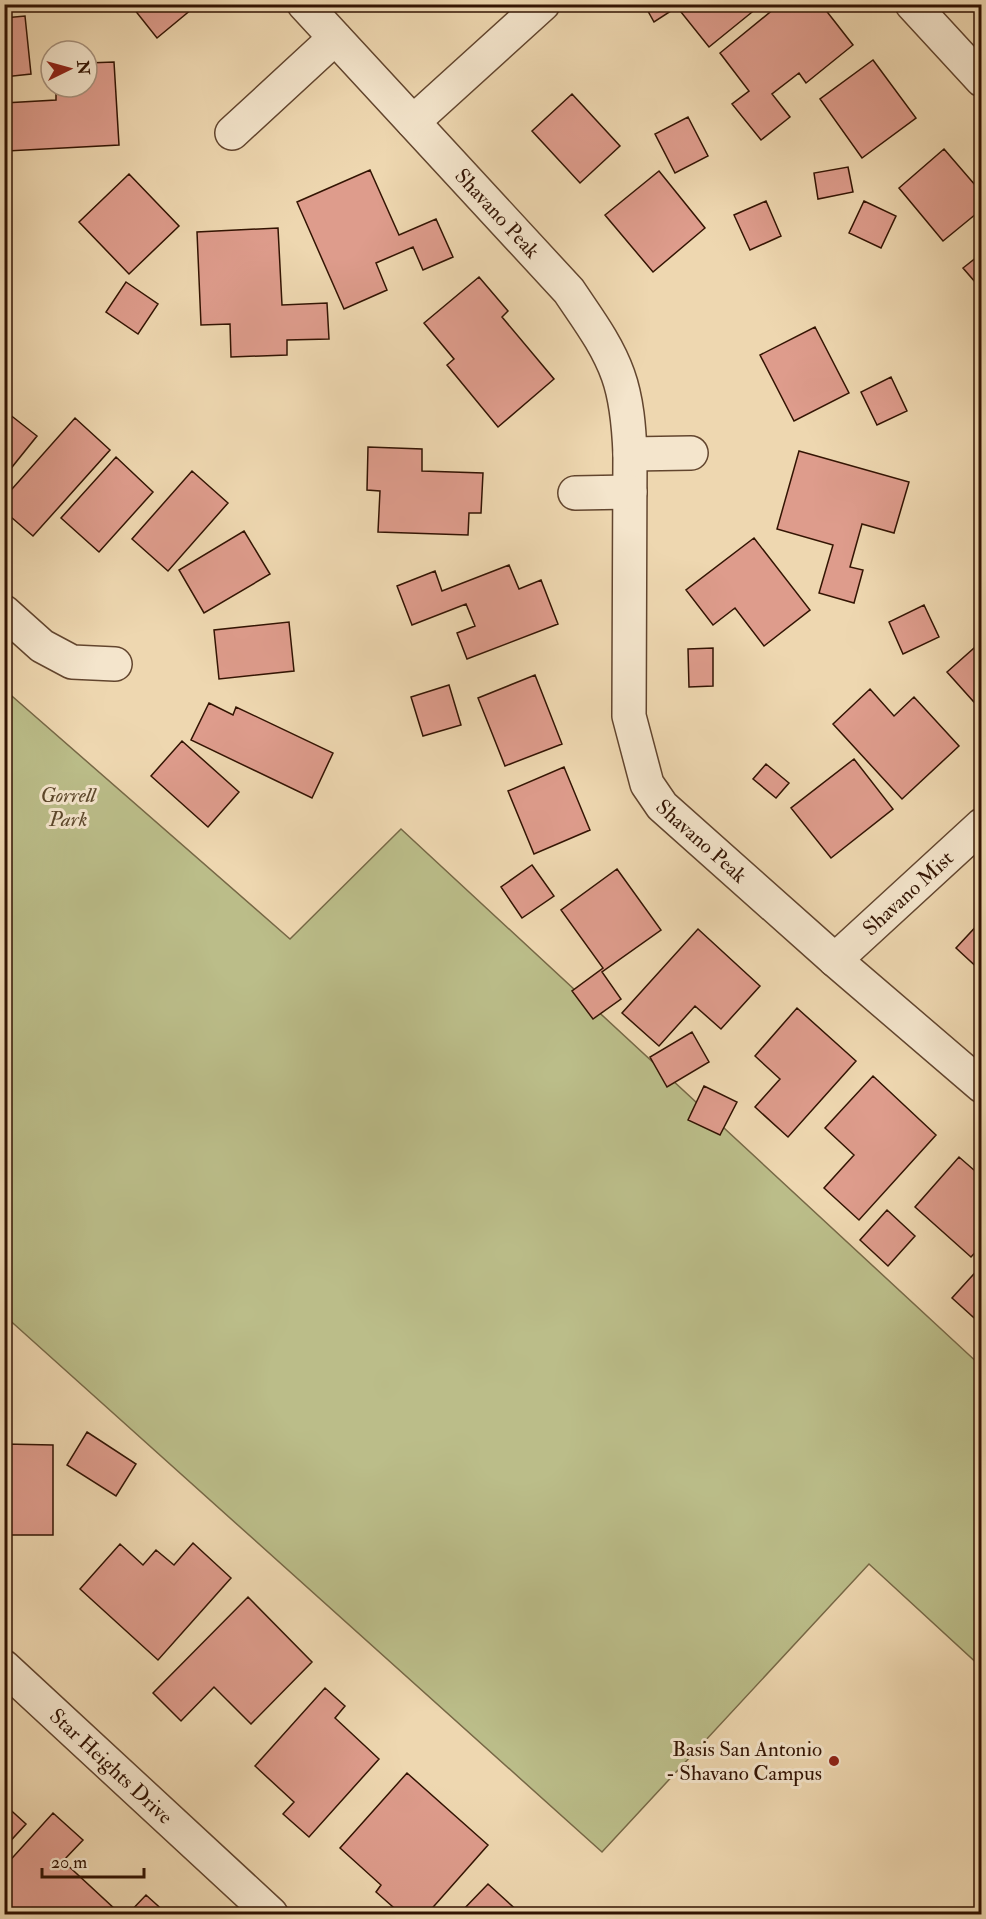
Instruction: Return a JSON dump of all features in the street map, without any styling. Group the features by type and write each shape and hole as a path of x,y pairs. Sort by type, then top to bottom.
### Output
{"street":[{"name":"Shavano Peak","path":"304,4 569,291 598,332 618,376 629,423 629,716 647,784 662,806 834,960 981,1086"},
{"path":"413,122 543,4"},
{"path":"912,4 981,80"},
{"path":"232,133 335,38"},
{"path":"630,454 691,453"},
{"path":"575,493 630,492"},
{"path":"4,612 42,646 72,662 115,664"},
{"name":"Shavano Mist","path":"834,960 981,825"},
{"name":"Star Heights Drive","path":"4,1667 270,1914"}],"green space":[{"name":"Gorrell Park","path":"5,690 290,939 401,829 981,1366 981,1667 869,1564 602,1852 5,1316"}],"building":[{"path":"130,4 198,4 157,38"},
{"path":"399,4 414,4 405,11"},
{"path":"644,4 762,4 709,47 677,7 654,22"},
{"path":"780,4 821,4 853,45 806,83 799,73 772,94 790,117 761,140 732,104 749,91 720,53"},
{"path":"25,16 31,74 4,77 4,18"},
{"path":"873,60 916,118 862,158 820,99"},
{"path":"114,62 119,145 7,151 4,103 56,99 99,99 99,63"},
{"path":"572,94 620,146 580,183 532,131"},
{"path":"688,117 708,156 675,173 655,134"},
{"path":"944,149 982,193 982,209 943,241 899,188"},
{"path":"848,167 853,192 818,199 814,173"},
{"path":"370,170 399,235 436,219 453,257 423,270 413,247 376,263 387,290 344,309 297,202"},
{"path":"659,171 705,228 653,272 605,215"},
{"path":"129,174 179,226 129,274 79,222"},
{"path":"766,201 781,236 750,250 734,215"},
{"path":"864,201 896,216 881,248 849,233"},
{"path":"278,228 282,305 327,303 329,339 287,340 287,355 231,357 230,324 201,325 197,232"},
{"path":"982,253 982,290 963,268"},
{"path":"479,277 508,311 502,317 554,379 498,427 447,365 454,359 424,323"},
{"path":"126,282 158,304 138,334 106,312"},
{"path":"815,327 849,393 794,421 760,355"},
{"path":"891,377 907,411 877,425 861,392"},
{"path":"4,410 37,436 4,477"},
{"path":"75,418 110,450 33,536 4,511 4,498"},
{"path":"368,447 422,449 422,471 483,473 481,513 469,513 468,535 378,532 380,491 367,490"},
{"path":"799,451 909,482 894,533 862,524 850,567 863,570 854,603 819,593 833,545 777,529"},
{"path":"116,457 153,492 99,552 61,518"},
{"path":"192,471 228,503 168,571 132,539"},
{"path":"244,531 270,574 204,613 179,570"},
{"path":"754,538 810,610 764,646 735,608 713,625 686,590"},
{"path":"509,565 519,589 541,580 558,624 467,659 457,633 475,626 466,604 412,625 397,586 435,571 442,591"},
{"path":"924,605 939,637 903,654 889,622"},
{"path":"289,622 294,671 219,679 214,630"},
{"path":"982,641 982,711 947,672"},
{"path":"713,648 713,686 689,687 688,649"},
{"path":"535,675 562,744 505,766 478,698"},
{"path":"449,685 461,725 423,736 411,697"},
{"path":"870,689 894,716 914,697 959,746 902,799 833,724"},
{"path":"209,703 233,715 236,707 333,753 312,798 191,740"},
{"path":"182,741 239,792 208,827 151,776"},
{"path":"854,759 893,809 831,858 791,808"},
{"path":"766,764 789,783 776,798 753,779"},
{"path":"564,767 590,830 534,854 508,791"},
{"path":"532,865 554,896 522,918 501,887"},
{"path":"617,869 661,930 602,972 621,999 593,1019 572,991 603,968 561,910"},
{"path":"982,920 982,972 956,948"},
{"path":"698,929 760,986 721,1029 695,1006 659,1046 622,1013"},
{"path":"797,1008 856,1061 788,1137 755,1107 780,1079 755,1056"},
{"path":"692,1032 709,1062 667,1087 650,1057"},
{"path":"873,1076 936,1135 859,1220 824,1188 854,1155 825,1128"},
{"path":"704,1086 737,1102 720,1135 688,1120"},
{"path":"959,1157 982,1177 982,1245 971,1257 915,1207"},
{"path":"887,1210 915,1236 888,1266 860,1240"},
{"path":"982,1265 982,1325 952,1298"},
{"path":"87,1432 136,1464 116,1496 67,1465"},
{"path":"4,1444 53,1445 53,1535 4,1535"},
{"path":"193,1543 231,1578 158,1660 80,1589 120,1544 143,1565 156,1550 174,1565"},
{"path":"248,1597 312,1662 251,1724 214,1687 181,1721 153,1693"},
{"path":"325,1688 345,1706 335,1718 379,1759 309,1837 283,1814 294,1802 255,1766"},
{"path":"407,1773 488,1845 427,1914 401,1914 376,1892 381,1885 340,1848"},
{"path":"4,1804 26,1824 4,1848"},
{"path":"53,1813 83,1840 63,1861 117,1911 113,1914 4,1914 4,1867"},
{"path":"488,1884 521,1914 459,1914"},
{"path":"146,1895 167,1914 128,1914"}],"place":[{"name":"Basis San Antonio - Shavano Campus","path":"834,1761"}]}
